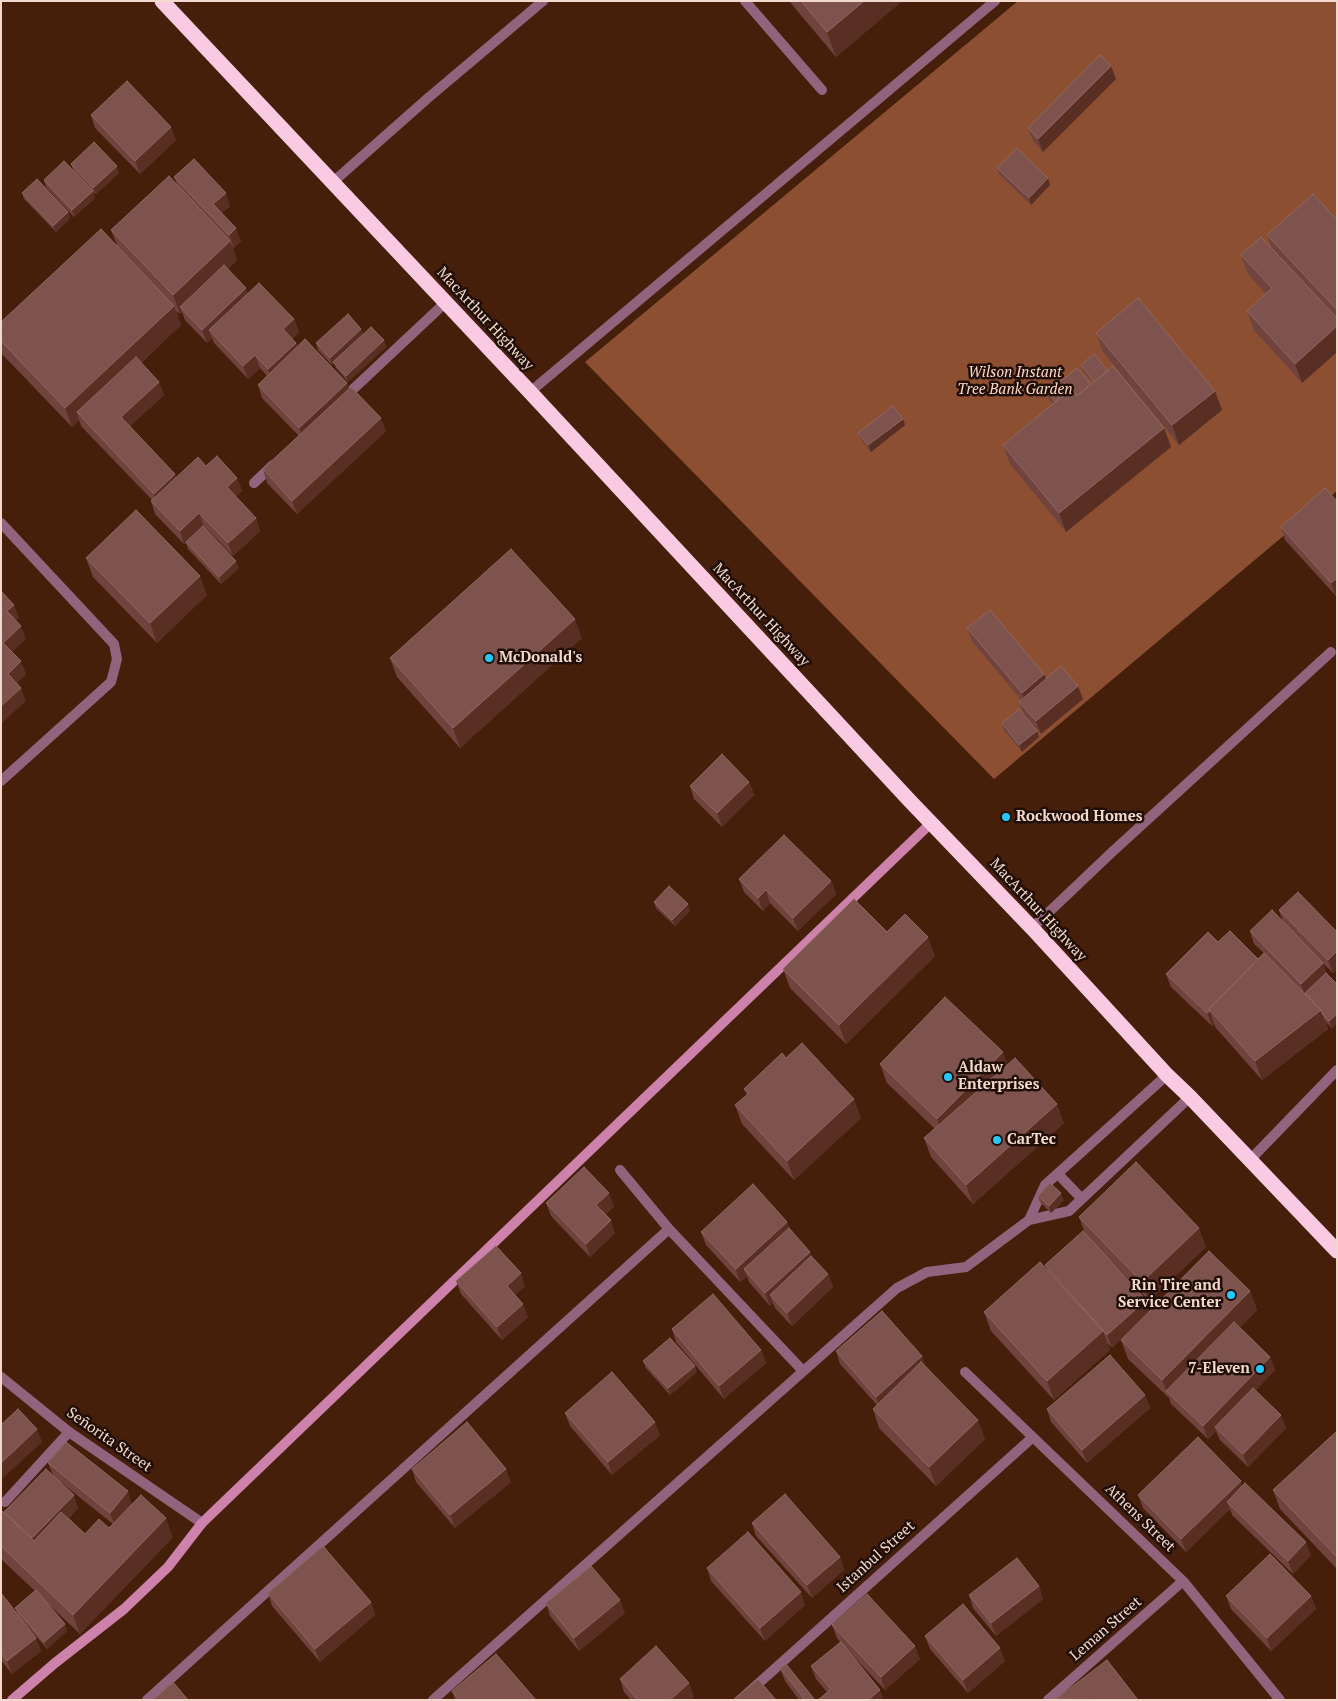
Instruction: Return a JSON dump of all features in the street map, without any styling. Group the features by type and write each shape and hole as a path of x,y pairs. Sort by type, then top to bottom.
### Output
{"highway":[{"name":"MacArthur Highway","path":"162,1 446,302 931,823 1032,928 1167,1075 1337,1251"}],"street":[{"path":"333,182 428,98 543,1"},
{"path":"745,1 822,90"},
{"path":"530,392 995,1"},
{"path":"349,393 446,302"},
{"path":"254,483 281,458"},
{"path":"1,523 114,644 117,659 110,682 1,781"},
{"path":"1032,928 1112,852 1331,652"},
{"path":"12,1700 55,1663 124,1609 168,1567 202,1523 931,823"},
{"path":"1250,1160 1337,1070"},
{"path":"1028,1220 1045,1186 1167,1075"},
{"path":"433,1700 897,1288 927,1272 966,1267 1028,1220 1069,1211 1190,1097"},
{"path":"620,1170 669,1229 803,1371"},
{"path":"1058,1174 1082,1198"},
{"path":"147,1700 669,1229"},
{"name":"Athens Street","path":"965,1372 1183,1581 1280,1700"},
{"name":"Señorita Street","path":"1,1377 69,1432 202,1523"},
{"path":"5,1502 69,1432"},
{"name":"Istanbul Street","path":"740,1700 1033,1437"},
{"name":"Leman Street","path":"1048,1700 1183,1581"}],"green space":[{"name":"Wilson Instant Tree Bank Garden","path":"1018,1 1337,1 1337,491 994,779 585,362"}],"building":[{"path":"801,1 864,1 827,32"},
{"path":"1100,55 1111,66 1038,139 1028,128"},
{"path":"127,81 171,127 135,161 91,115"},
{"path":"94,142 117,166 93,188 71,164"},
{"path":"1017,148 1048,178 1029,198 997,168"},
{"path":"194,159 226,193 213,204 236,228 229,235 174,177"},
{"path":"64,161 93,191 72,210 44,180"},
{"path":"169,176 230,241 173,295 111,230"},
{"path":"37,179 68,212 53,226 22,193"},
{"path":"1313,194 1337,220 1337,310 1267,235"},
{"path":"101,229 174,306 65,408 1,341 1,322"},
{"path":"1261,237 1337,318 1337,326 1295,364 1247,311 1272,288 1241,255"},
{"path":"224,265 246,288 202,330 180,307"},
{"path":"259,283 294,319 283,329 296,343 268,369 255,355 243,366 209,330"},
{"path":"1138,298 1215,391 1172,425 1096,333"},
{"path":"348,314 361,329 330,358 316,343"},
{"path":"371,327 384,340 346,376 333,362"},
{"path":"305,339 347,383 299,428 258,385"},
{"path":"1094,354 1108,371 1094,382 1081,365"},
{"path":"136,357 159,382 121,417 175,474 154,494 77,412"},
{"path":"1113,366 1164,428 1059,513 1003,445 1071,389 1077,396"},
{"path":"1077,368 1091,384 1077,396 1071,389 1055,402 1047,392"},
{"path":"351,387 381,418 292,501 263,469"},
{"path":"893,406 903,419 868,445 858,433"},
{"path":"217,456 237,478 227,487 256,518 228,543 199,513 180,531 151,501 198,457 206,466"},
{"path":"1325,488 1337,501 1337,578 1331,583 1281,527"},
{"path":"136,510 200,576 150,623 86,558"},
{"path":"203,526 236,561 219,577 186,542"},
{"name":"McDonald's","path":"511,549 575,619 453,728 390,658"},
{"path":"1,591 14,605 7,611 21,626 3,643 21,661 8,674 21,688 1,706"},
{"path":"990,610 1044,674 1022,693 967,628"},
{"path":"1061,666 1078,686 1036,721 1019,702"},
{"path":"1019,709 1037,731 1019,745 1002,723"},
{"path":"722,754 749,782 717,813 690,786"},
{"path":"784,835 831,881 793,918 766,890 758,898 739,879"},
{"path":"669,886 688,904 672,920 654,902"},
{"path":"1298,892 1337,932 1337,951 1328,960 1279,910"},
{"path":"854,899 887,932 905,914 928,937 839,1025 783,969"},
{"path":"1272,910 1323,963 1301,984 1250,931"},
{"path":"1230,931 1258,959 1207,1013 1166,974 1208,932 1218,942"},
{"path":"1264,953 1321,1010 1255,1061 1209,1009"},
{"path":"1326,973 1337,984 1337,1014 1329,1021 1305,993"},
{"name":"Aldaw Enterprises","path":"945,997 1003,1052 937,1119 880,1064"},
{"path":"802,1043 854,1099 787,1161 735,1105 749,1093 744,1089 782,1053 786,1058"},
{"name":"CarTec","path":"1015,1058 1057,1104 966,1185 924,1138"},
{"path":"1136,1162 1199,1228 1142,1282 1079,1217"},
{"path":"584,1167 609,1193 596,1205 611,1220 586,1244 546,1203"},
{"path":"1050,1183 1061,1193 1049,1206 1038,1196"},
{"path":"753,1184 787,1222 736,1269 701,1232"},
{"path":"789,1228 810,1252 765,1293 744,1269"},
{"path":"1083,1231 1146,1300 1107,1335 1045,1265"},
{"path":"496,1246 521,1273 507,1286 523,1304 497,1327 456,1281"},
{"path":"1209,1251 1250,1291 1162,1380 1121,1340"},
{"path":"811,1256 828,1274 787,1313 770,1295"},
{"path":"1040,1262 1103,1331 1047,1381 984,1312"},
{"path":"713,1294 761,1350 719,1386 672,1329"},
{"path":"882,1311 922,1356 876,1397 836,1351"},
{"path":"1234,1322 1270,1357 1203,1426 1166,1391"},
{"path":"670,1338 695,1366 668,1388 643,1361"},
{"path":"1110,1355 1145,1395 1082,1450 1047,1409"},
{"path":"921,1362 978,1420 929,1467 873,1409"},
{"path":"612,1372 655,1422 608,1462 565,1413"},
{"path":"1253,1388 1281,1415 1243,1454 1215,1427"},
{"path":"18,1409 37,1429 1,1463 1,1425"},
{"path":"467,1422 506,1469 450,1515 412,1469"},
{"path":"1337,1431 1337,1557 1273,1490"},
{"path":"1198,1437 1241,1481 1181,1539 1138,1495"},
{"path":"66,1442 128,1491 110,1513 48,1463"},
{"path":"46,1469 74,1495 32,1538 4,1512"},
{"path":"1245,1483 1306,1542 1288,1561 1227,1502"},
{"path":"785,1494 840,1557 807,1585 752,1523"},
{"path":"141,1495 166,1518 73,1615 1,1546 1,1510 34,1541 61,1512 85,1534 99,1519 109,1528"},
{"path":"748,1532 801,1592 760,1628 707,1568"},
{"path":"323,1546 371,1602 315,1649 268,1593"},
{"path":"1270,1554 1311,1596 1267,1638 1226,1596"},
{"path":"1017,1558 1039,1586 991,1623 969,1595"},
{"path":"591,1566 620,1600 574,1638 546,1603"},
{"path":"36,1590 65,1624 44,1642 15,1608"},
{"path":"1,1593 36,1638 7,1661 1,1653"},
{"path":"867,1594 915,1646 881,1677 832,1625"},
{"path":"963,1604 1000,1648 963,1680 925,1636"},
{"path":"841,1642 880,1690 868,1700 818,1700 831,1689 811,1666"},
{"path":"656,1646 689,1683 670,1700 638,1700 620,1679"},
{"path":"496,1654 536,1700 459,1700 452,1691"},
{"path":"1107,1660 1138,1700 1056,1699"},
{"path":"786,1664 815,1700 805,1700 780,1668"},
{"path":"758,1679 776,1700 733,1700"},
{"path":"173,1682 188,1700 153,1700"}],"place":[{"name":"McDonald's","path":"489,658"},
{"name":"Rockwood Homes","path":"1006,817"},
{"name":"Aldaw Enterprises","path":"948,1077"},
{"name":"CarTec","path":"997,1140"},
{"name":"Rin Tire and Service Center","path":"1231,1295"},
{"name":"7-Eleven","path":"1260,1369"}]}
